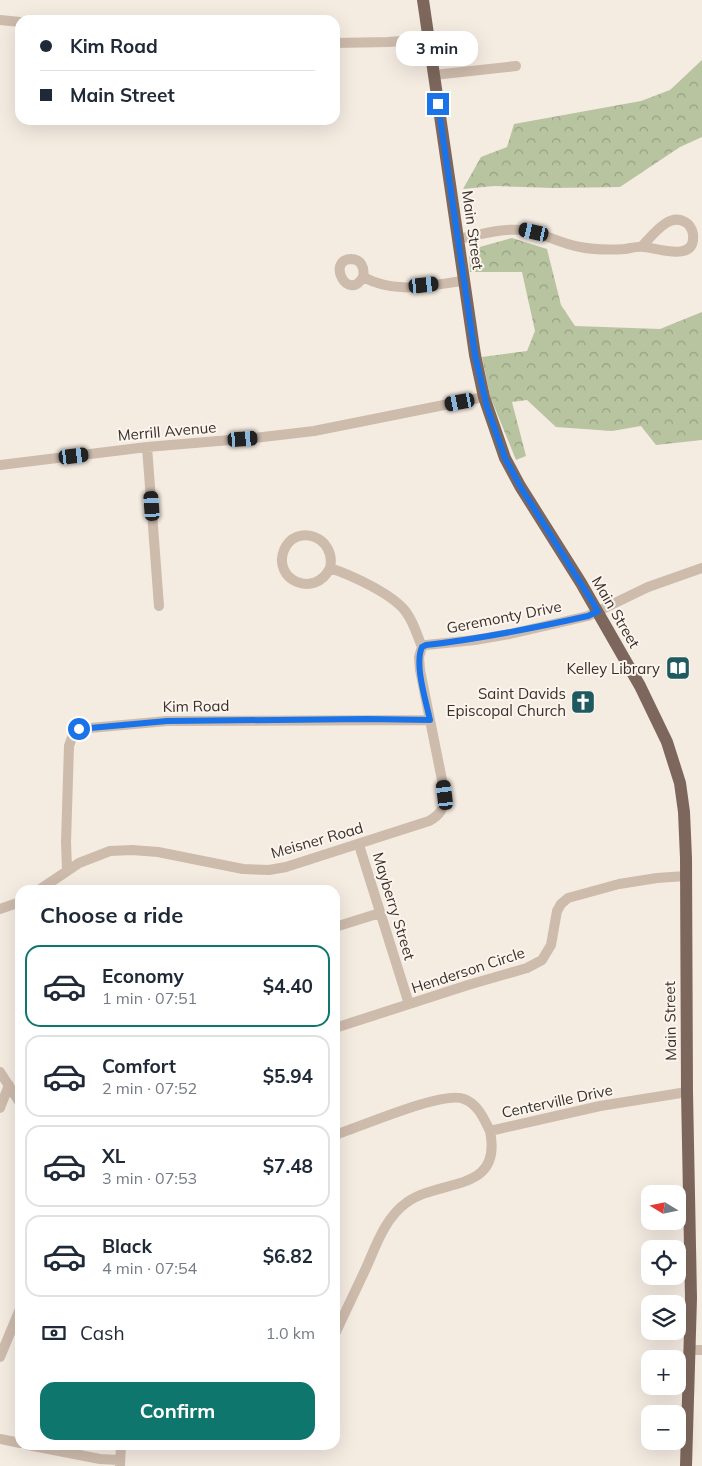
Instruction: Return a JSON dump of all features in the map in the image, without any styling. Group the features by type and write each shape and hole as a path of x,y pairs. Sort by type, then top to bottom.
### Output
{"main road":[{"name":"Main Street","path":"423,0 475,355 484,397 505,458 520,486 598,611 652,710 673,758 683,798 686,876 687,1092 691,1298 696,1350 686,1466"}],"street":[{"path":"0,20 15,22"},
{"path":"340,43 397,42 429,39"},
{"path":"434,75 516,66"},
{"path":"458,239 513,229 534,232 581,248 607,250 642,246 674,253 681,252 691,244 692,232 684,222 672,220 666,223 642,246"},
{"path":"363,277 380,285 398,288 464,281"},
{"name":"Merrill Avenue","path":"0,465 147,447 314,431 484,397"},
{"path":"147,447 159,606"},
{"path":"300,536 316,537 328,547 331,557 330,568 325,577 316,583 296,582 285,571 282,560 284,550 300,536"},
{"path":"330,568 353,577 394,600 410,618 422,647"},
{"name":"Geremonty Drive","path":"422,647 510,634 588,616 648,586 702,568"},
{"name":"Meisner Road","path":"46,885 67,870 110,851 158,852 243,869 269,870 286,867 359,845 429,821 442,812 445,795 420,670 419,657 422,647"},
{"name":"Kim Road","path":"67,870 69,746 74,732 79,729 167,721 430,720"},
{"name":"Mayberry Street","path":"359,845 409,1004"},
{"name":"Henderson Circle","path":"340,1026 527,968 542,960 551,946 557,911 568,898 619,884 686,876"},
{"path":"0,909 15,904"},
{"path":"340,925 380,913"},
{"path":"0,1072 15,1095"},
{"path":"0,1108 9,1085"},
{"name":"Centerville Drive","path":"340,1133 417,1106 453,1097 466,1099 472,1103 482,1114 490,1131 600,1106 687,1092"},
{"path":"340,1320 383,1232 395,1214 404,1204 414,1198 464,1182 484,1170 492,1156 490,1131"},
{"path":"0,1357 15,1321"},
{"path":"0,1439 15,1442"},
{"path":"54,1450 120,1463 121,1450"}],"green space":[{"path":"702,60 702,137 680,147 620,187 553,188 494,186 463,189 481,157 507,147 514,124 641,101 670,90"},
{"path":"512,238 547,249 561,305 575,326 660,329 702,312 702,440 656,445 641,426 612,431 556,427 527,400 512,402 526,456 516,460 490,396 482,357 527,351 535,331 522,272 470,272 469,250"}],"place":[{"name":"Kelley Library","path":"678,668"},
{"name":"Saint Davids Episcopal Church","path":"583,702"}],"route":[{"path":"79,729 167,721 430,720 420,670 419,657 422,647 510,634 588,616 598,611 520,486 496,436 475,355 438,104"}]}
